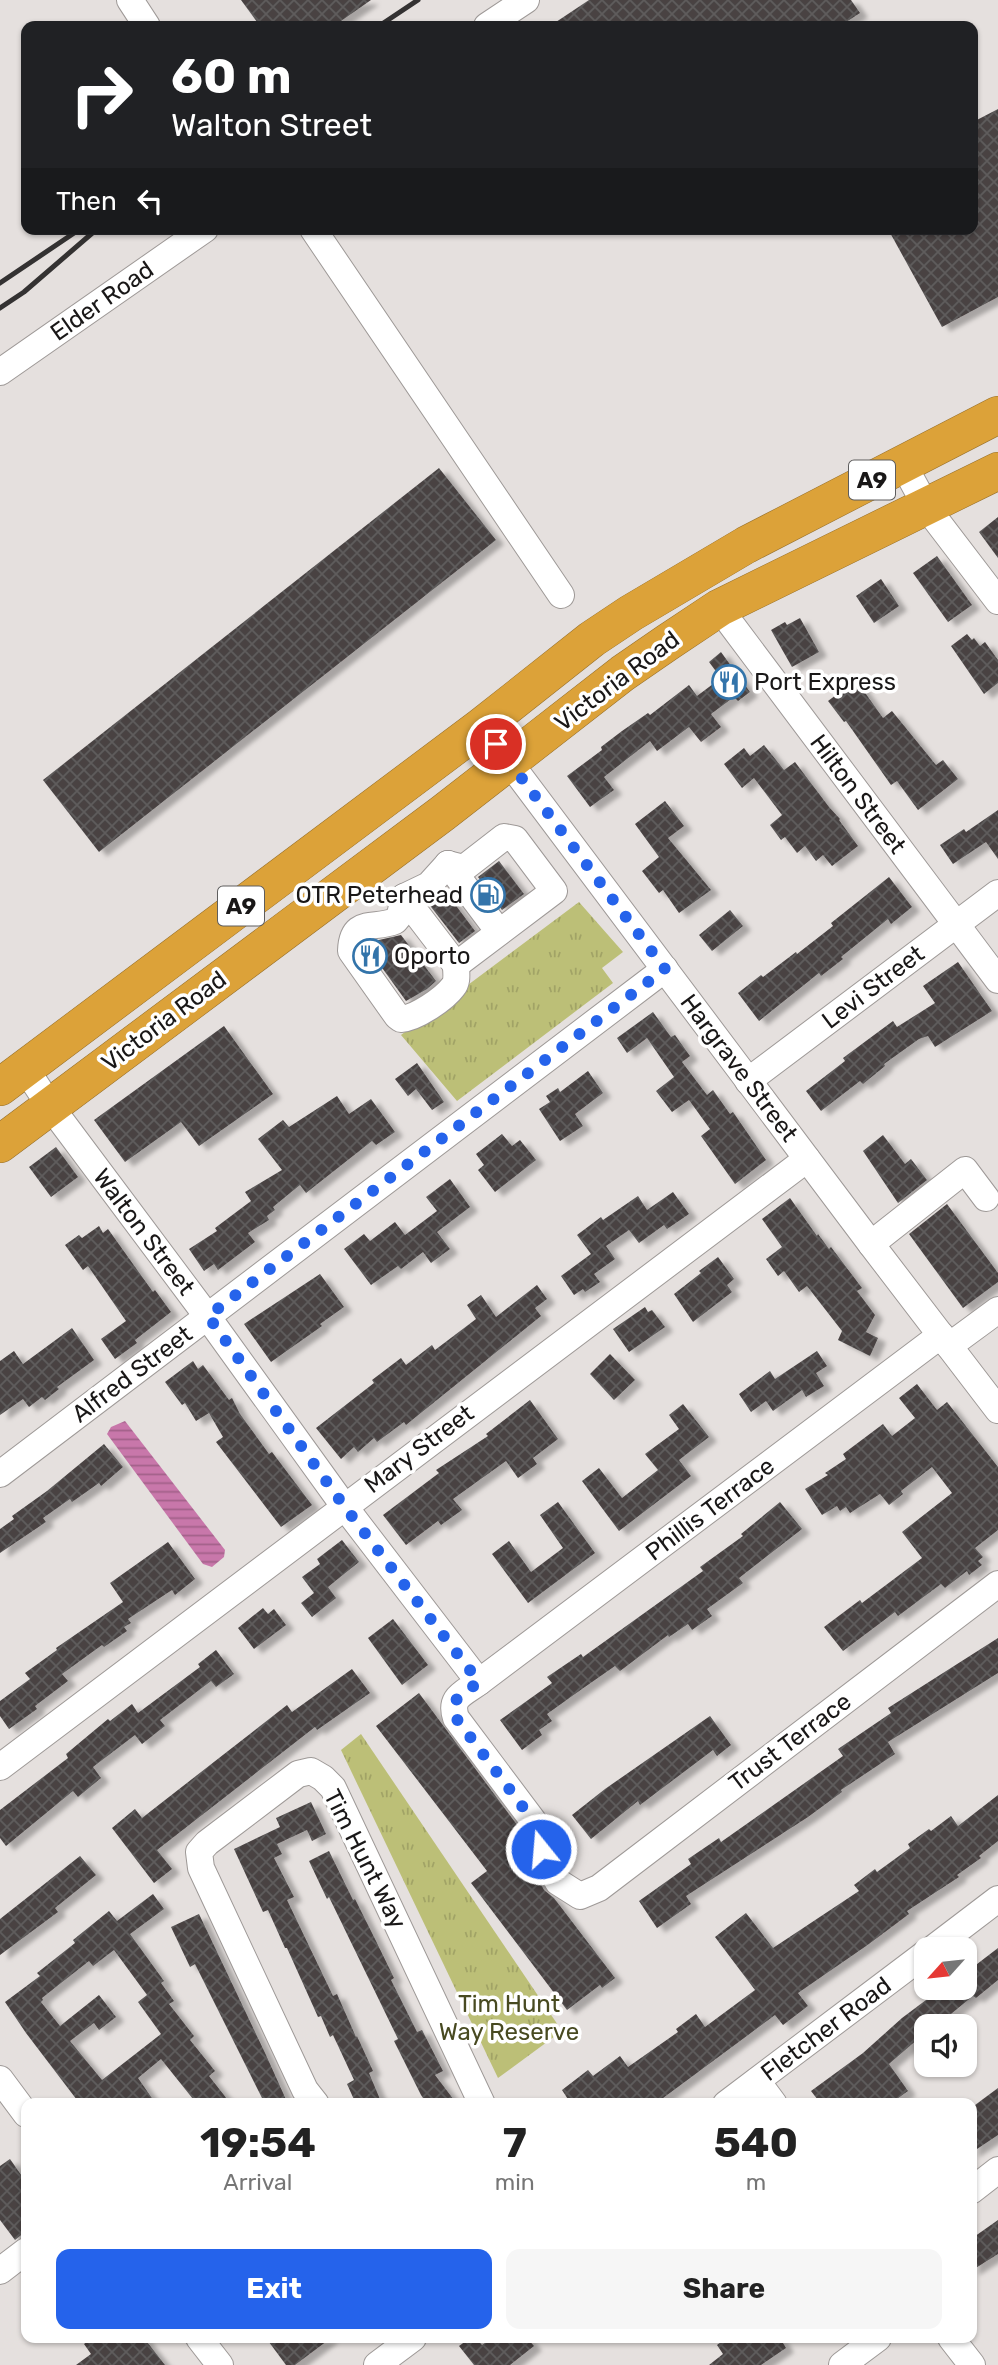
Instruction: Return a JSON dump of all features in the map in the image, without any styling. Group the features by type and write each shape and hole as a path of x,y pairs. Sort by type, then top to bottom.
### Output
{"highway":[{"name":"A9","path":"482,726 592,639 631,613 746,545 998,415"},
{"name":"Victoria Road","path":"0,1144 510,762 623,673 719,608 998,471"},
{"path":"592,639 623,673"},
{"name":"Victoria Road","path":"12,1078 482,726"}],"street":[{"path":"130,0 144,21"},
{"path":"494,21 526,0"},
{"name":"Elder Road","path":"0,372 196,235"},
{"path":"317,235 561,595"},
{"path":"903,464 927,508 998,601"},
{"name":"Hilton Street","path":"719,608 998,980"},
{"name":"Hargrave Street","path":"482,726 998,1410"},
{"path":"448,864 464,869 504,837 515,839 554,891 456,965"},
{"path":"404,897 429,885 448,864"},
{"path":"448,864 499,932"},
{"name":"Levi Street","path":"748,1081 998,894"},
{"path":"404,897 456,965 457,978 454,987 415,1017 401,1019 351,951 351,941 362,927 395,922 400,915 404,897"},
{"name":"Alfred Street","path":"0,1474 665,969"},
{"name":"Walton Street","path":"12,1078 50,1106 208,1316 344,1506 479,1682"},
{"name":"Mary Street","path":"0,1767 807,1159"},
{"path":"871,1244 965,1170 986,1198"},
{"name":"Phillis Terrace","path":"479,1682 945,1340 998,1310"},
{"name":"Trust Terrace","path":"479,1682 456,1699 453,1708 456,1718 543,1834 541,1849 558,1882 580,1896 599,1888 998,1584"},
{"name":"Tim Hunt Way","path":"311,2098 305,2090 201,1868 199,1853 207,1843 298,1774 311,1771 334,1788 479,2098"},
{"path":"948,1937 998,1899"},
{"name":"Fletcher Road","path":"734,2098 914,1962"},
{"path":"0,2079 21,2107"},
{"path":"757,2081 770,2098"},
{"path":"977,2186 998,2170"},
{"path":"0,2271 21,2255"},
{"path":"203,2343 220,2365"},
{"path":"377,2365 406,2343"},
{"path":"842,2365 871,2343"},
{"path":"955,2343 972,2365"}],"green space":[{"path":"579,902 623,952 602,968 613,983 457,1101 401,1035"},
{"name":"Tim Hunt Way Reserve","path":"361,1734 562,2031 498,2078 341,1750"}],"shaded area":[{"path":"125,1421 225,1550 224,1557 212,1567 203,1564 107,1434 111,1427"}],"building":[{"path":"241,0 371,0 341,21 256,21"},
{"path":"589,0 851,0 860,13 848,21 558,21"},
{"path":"998,109 998,297 942,327 891,235 978,235 978,119"},
{"path":"439,468 496,540 99,852 43,780"},
{"path":"998,517 998,558 979,532"},
{"path":"937,556 972,605 948,622 913,573"},
{"path":"881,579 899,606 874,623 856,596"},
{"path":"800,618 819,652 792,667 771,630"},
{"path":"967,634 980,646 985,642 998,660 998,683 984,694 951,646"},
{"path":"721,652 750,692 738,701 734,697 711,714 721,727 701,742 689,727 657,751 650,741 604,777 614,790 590,807 567,776 622,731 648,713 650,715 689,685 697,696 721,678 709,662"},
{"path":"856,680 883,718 892,711 936,765 943,760 958,779 918,810 897,781 891,785 846,721 844,722 828,701"},
{"path":"764,745 784,770 795,762 858,846 832,866 823,855 816,861 805,846 797,853 785,837 781,840 770,825 782,815 754,778 742,788 724,764 744,748 750,756"},
{"path":"665,801 684,826 668,838 711,890 679,913 663,890 659,893 642,871 659,857 635,824"},
{"path":"998,810 998,859 986,842 953,864 940,845 964,829 966,832"},
{"path":"499,861 524,894 502,910 478,877"},
{"path":"889,877 912,907 891,924 888,919 841,957 843,959 821,976 819,973 759,1021 738,993 761,975 763,977 796,952 797,954"},
{"path":"445,891 475,931 459,943 428,903"},
{"path":"730,910 743,926 712,951 699,935"},
{"path":"401,935 436,981 406,1001 367,947 370,942"},
{"path":"958,962 992,1011 935,1047 928,1036 919,1039 884,1064 885,1066 863,1084 860,1081 821,1111 806,1091 845,1061 843,1058 893,1021 897,1027 935,1003 923,986"},
{"path":"653,1012 671,1037 675,1035 690,1056 682,1062 707,1095 713,1090 730,1114 733,1112 766,1160 735,1184 701,1136 710,1129 689,1100 672,1112 656,1091 674,1077 647,1038 627,1053 617,1038"},
{"path":"224,1026 273,1094 199,1146 181,1122 125,1162 94,1120"},
{"path":"417,1063 444,1102 432,1110 416,1089 408,1096 395,1079"},
{"path":"588,1071 603,1093 575,1114 583,1126 560,1141 539,1109 550,1102 546,1096 558,1088 560,1092"},
{"path":"337,1096 349,1114 371,1099 395,1132 376,1145 372,1141 306,1193 300,1185 273,1207 275,1210 267,1216 269,1220 248,1233 255,1242 218,1270 214,1264 204,1271 189,1249 217,1231 215,1228 251,1201 245,1192 282,1170 258,1139 283,1120 289,1127"},
{"path":"502,1134 512,1146 520,1140 536,1160 495,1192 478,1170 484,1165 476,1154"},
{"path":"883,1135 905,1164 911,1159 927,1180 898,1203 863,1151"},
{"path":"56,1147 78,1177 51,1197 29,1167"},
{"path":"450,1179 470,1207 437,1232 450,1249 431,1263 423,1252 401,1269 398,1266 371,1285 344,1249 364,1234 370,1241 395,1222 405,1235 437,1211 426,1197"},
{"path":"673,1192 689,1214 667,1229 664,1225 639,1243 629,1230 606,1246 615,1259 594,1274 600,1282 585,1292 583,1289 574,1295 561,1276 591,1254 577,1235 601,1217 603,1220 638,1196 647,1210"},
{"path":"790,1198 817,1236 818,1234 829,1249 831,1247 862,1288 857,1291 875,1315 866,1332 878,1338 870,1356 838,1340 842,1331 807,1286 799,1292 784,1271 778,1276 766,1259 782,1247 762,1219"},
{"path":"947,1204 998,1273 998,1282 963,1308 909,1234"},
{"path":"99,1226 103,1233 108,1229 153,1292 155,1290 171,1312 115,1359 101,1339 126,1321 88,1266 83,1270 65,1245 79,1235 82,1238"},
{"path":"718,1257 734,1279 727,1285 732,1292 693,1322 674,1294"},
{"path":"320,1274 344,1307 271,1362 244,1324"},
{"path":"537,1285 547,1299 535,1308 541,1316 406,1425 404,1422 377,1442 374,1438 358,1452 354,1447 341,1459 316,1428 374,1383 372,1380 401,1358 406,1365 432,1345 435,1350 476,1319 467,1305 481,1295 496,1317"},
{"path":"645,1307 648,1312 652,1310 665,1327 629,1352 613,1329"},
{"path":"72,1328 94,1360 57,1387 59,1389 45,1400 42,1397 29,1407 23,1399 0,1415 0,1361 14,1351 23,1364"},
{"path":"817,1351 827,1366 816,1373 824,1386 806,1397 802,1390 773,1411 766,1401 751,1412 739,1394 770,1371 775,1379"},
{"path":"610,1354 635,1380 614,1400 590,1374"},
{"path":"193,1361 198,1369 203,1365 229,1400 232,1398 240,1414 269,1454 272,1452 312,1505 281,1527 216,1442 223,1437 209,1413 196,1421 185,1403 182,1405 165,1382"},
{"path":"917,1384 937,1410 947,1402 998,1467 998,1530 975,1548 983,1557 978,1561 982,1565 969,1575 967,1571 945,1588 941,1584 898,1616 895,1612 843,1651 824,1627 860,1600 862,1603 922,1558 902,1532 952,1493 932,1467 901,1491 903,1494 889,1505 880,1494 850,1513 846,1507 840,1511 837,1506 822,1515 805,1489 828,1475 825,1473 846,1459 843,1454 883,1424 892,1436 915,1418 899,1398"},
{"path":"530,1400 558,1439 533,1458 537,1464 518,1478 506,1461 453,1499 462,1510 441,1525 438,1521 406,1545 383,1515 439,1473 436,1470 488,1436 486,1434"},
{"path":"683,1404 709,1437 679,1460 691,1476 619,1531 582,1481 599,1468 622,1498 658,1470 645,1454 679,1429 669,1415"},
{"path":"104,1444 123,1467 101,1486 99,1483 72,1502 70,1499 43,1518 46,1522 0,1553 0,1529 14,1519 12,1516"},
{"path":"558,1502 595,1553 528,1603 492,1554 509,1541 531,1572 563,1548 540,1515"},
{"path":"780,1502 802,1529 739,1578 743,1583 707,1609 712,1616 692,1630 688,1624 669,1637 668,1635 620,1671 615,1666 582,1689 547,1714 552,1721 539,1730 542,1735 522,1750 500,1720 552,1683 547,1677 581,1654 583,1657 703,1571 700,1567 743,1536 741,1534"},
{"path":"342,1540 359,1562 328,1587 336,1598 312,1617 301,1603 314,1593 302,1577 320,1564 317,1559"},
{"path":"168,1542 195,1579 175,1595 172,1590 128,1619 131,1623 124,1627 127,1631 104,1647 102,1645 62,1674 68,1681 35,1706 37,1709 9,1729 0,1716 0,1701 30,1679 25,1673 57,1650 56,1648 123,1602 110,1583"},
{"path":"263,1608 268,1614 274,1609 286,1625 254,1649 238,1628"},
{"path":"393,1619 428,1665 402,1685 368,1638"},
{"path":"998,1638 998,1673 888,1742 895,1754 841,1790 842,1792 808,1817 686,1896 691,1904 657,1928 639,1901 691,1864 688,1859 719,1838 721,1842 843,1756 838,1749 891,1713 888,1708"},
{"path":"216,1650 234,1674 216,1687 211,1681 160,1720 165,1726 142,1744 135,1735 93,1767 101,1778 78,1797 73,1791 6,1846 0,1838 0,1810 68,1758 66,1754 108,1719 110,1721 132,1704 138,1713 200,1667 198,1664"},
{"path":"352,1669 370,1693 317,1730 315,1727 157,1850 172,1869 154,1883 112,1828 135,1809 142,1818 287,1705 292,1712"},
{"path":"419,1693 523,1833 511,1842 537,1876 544,1890 554,1898 615,1978 602,1988 600,1985 567,2010 471,1883 487,1871 376,1726"},
{"path":"710,1716 731,1745 717,1756 713,1750 640,1805 638,1801 591,1839 572,1815"},
{"path":"998,1795 998,1841 979,1856 981,1858 957,1875 959,1877 907,1911 909,1914 798,1993 808,2006 783,2025 775,2015 663,2098 567,2098 562,2090 588,2070 593,2076 620,2056 628,2067 678,2032 676,2029 696,2014 705,2027 755,1990 715,1937 746,1913 773,1948 859,1891 854,1885 910,1848 908,1844 929,1829 931,1831 951,1816 958,1826"},
{"path":"311,1802 326,1834 312,1841 307,1830 277,1844 282,1854 274,1858 294,1897 287,1900 333,1996 337,1994 357,2036 373,2071 369,2073 379,2098 353,2098 347,2084 354,2080 333,2035 330,2037 321,2016 318,2017 268,1910 263,1912 234,1849 280,1827 276,1818"},
{"path":"329,1851 394,1978 391,1980 417,2032 422,2030 443,2071 435,2075 452,2098 423,2098 421,2095 394,2041 398,2039 309,1861"},
{"path":"80,1856 96,1875 55,1908 58,1912 0,1955 0,1919"},
{"path":"153,1894 164,1909 130,1934 164,1981 161,1983 174,2001 169,2004 194,2036 190,2040 215,2071 209,2076 226,2098 192,2098 161,2059 138,2078 152,2098 75,2098 5,2002 40,1976 37,1973 109,1911 117,1921","holes":["114,1950 147,1995 138,2002 161,2034 102,2080 70,2041 94,2023 99,2030 116,2017 99,1995 60,2026 41,2002 42,1998 89,1961 93,1966"]},
{"path":"199,1914 285,2098 262,2098 195,1964 190,1967 171,1927"},
{"path":"998,1948 998,1980 977,1997 977,1964"},
{"path":"926,2000 968,2000 951,2014 914,2014 914,2042 889,2064 908,2091 898,2098 816,2098 811,2091 863,2053"},
{"path":"998,2088 998,2135 977,2149 977,2104"},
{"path":"10,2159 21,2175 21,2235 15,2240 0,2220 0,2166"},
{"path":"998,2220 998,2254 977,2267 977,2235"},
{"path":"148,2343 165,2365 76,2365 91,2354 84,2344"},
{"path":"270,2343 324,2343 295,2365 286,2365"},
{"path":"463,2343 531,2343 534,2346 510,2365 474,2365 459,2346"},
{"path":"783,2343 786,2348 761,2365 709,2365 723,2354 717,2345"}],"railway":[{"path":"386,21 418,0"},
{"path":"0,283 71,235"},
{"path":"0,308 24,292 90,235"}],"place":[{"name":"Port Express","path":"729,682"},
{"name":"OTR Peterhead","path":"488,895"},
{"name":"Oporto","path":"370,956"}],"route":[{"path":"496,744 665,969 208,1316 344,1506 479,1682 456,1699 453,1708 456,1718 543,1834 541,1849"}]}
